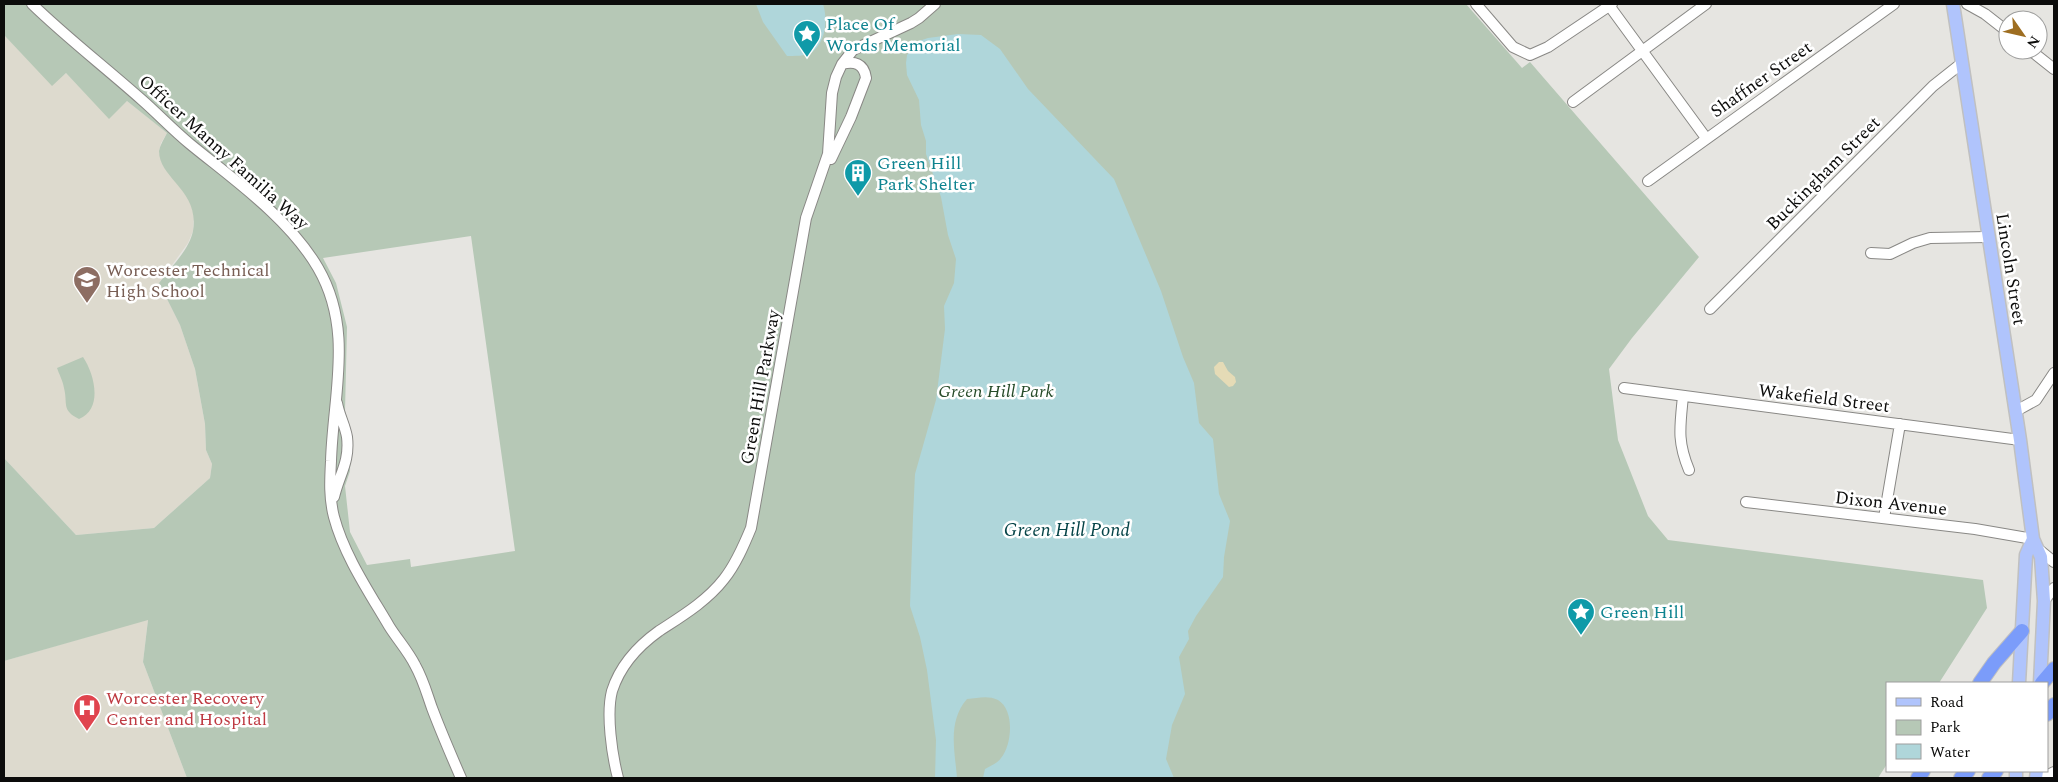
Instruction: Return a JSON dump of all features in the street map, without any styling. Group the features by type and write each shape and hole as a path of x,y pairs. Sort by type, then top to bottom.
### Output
{"highway":[{"path":"1981,682 1994,663 2022,631"},
{"path":"2042,682 2054,669"}],"main road":[{"name":"Lincoln Street","path":"1952,4 2036,544 2041,557 2044,601 2041,682"},
{"name":"Lincoln Street","path":"2019,682 2026,555 2036,544"},
{"path":"2022,631 2044,601"}],"street":[{"name":"Officer Manny Familia Way","path":"32,4 68,38 257,200 303,245 323,278 338,322 340,363 330,469 332,509 340,534 352,560 420,675 460,778"},
{"name":"Green Hill Parkway","path":"618,778 612,747 610,712 612,691 621,672 642,645 692,609 724,579 739,554 751,528 806,218 830,145 832,92 836,77 842,64 853,50 920,18 934,4"},
{"path":"1476,4 1514,47 1530,55 1548,47 1610,4 1706,138"},
{"path":"1573,102 1706,4"},
{"name":"Shaffner Street","path":"1648,182 1706,138 1894,4"},
{"path":"1967,4 1998,24"},
{"path":"2043,60 2054,69"},
{"path":"821,177 851,117 866,78 865,72 858,64 850,62 842,64"},
{"name":"Buckingham Street","path":"1710,309 1926,93 1962,63"},
{"path":"1871,253 1890,254 1913,243 1930,238 1989,237"},
{"path":"2016,411 2036,400 2054,374"},
{"name":"Officer Manny Familia Way","path":"332,509 337,487 345,468 348,449 338,408 337,387"},
{"name":"Wakefield Street","path":"1624,388 2020,440"},
{"path":"1683,396 1679,435 1682,453 1689,470"},
{"path":"1884,518 1900,424"},
{"name":"Dixon Avenue","path":"1746,502 1975,529 2036,544"},
{"path":"2036,544 2054,562"},
{"path":"2044,601 2054,588"},
{"path":"2042,778 2054,772"}],"shaded area":[{"name":"Worcester Technical High School","path":"4,35 52,85 66,73 109,118 127,101 167,133 161,143 159,152 162,162 190,201 194,215 193,231 188,243 159,283 180,325 195,369 205,424 206,450 212,464 210,478 154,528 76,535 4,458"},
{"name":"Worcester Recovery Center and Hospital","path":"148,619 143,662 187,778 4,778 4,661"}],"green space":[{"name":"Green Hill Park","path":"4,4 1466,4 1522,68 1530,62 1699,257 1609,369 1618,440 1648,516 1668,540 1983,580 1987,608 1940,682 1886,682 1886,766 1878,778 187,778 143,662 148,620 4,661 4,458 76,535 154,528 210,478 212,464 206,450 205,424 195,369 180,325 159,283 188,245 193,231 194,217 191,205 165,170 161,161 159,151 167,133 127,101 109,119 66,73 52,86 4,35","holes":["471,236 515,551 411,567 410,559 367,565 350,532 345,486 350,471 351,431 345,411 347,327 336,283 323,258"]},
{"path":"83,357 91,373 95,391 91,408 87,414 79,419 73,416 67,409 63,385 57,368"}],"sand":[{"path":"1219,362 1223,362 1228,371 1235,377 1236,382 1233,386 1229,387 1215,374 1214,367"}],"water":[{"path":"756,4 823,4 825,23 823,37 816,49 809,54 787,56 763,22"},
{"name":"Green Hill Pond","path":"958,34 981,35 1000,49 1028,89 1114,179 1161,291 1183,357 1194,383 1199,423 1213,439 1219,494 1230,521 1223,577 1196,616 1188,631 1189,639 1179,657 1185,694 1172,725 1166,759 1174,778 983,778 985,769 998,761 1005,752 1008,745 1010,728 1007,711 1003,705 994,698 987,697 967,699 957,717 954,747 957,778 935,778 936,740 927,670 920,637 910,606 913,517 915,474 936,400 945,329 944,306 954,283 956,259 948,235 941,197 926,154 926,141 921,125 919,100 907,75 906,63 907,55 919,41"}],"place":[{"name":"Place Of Words Memorial","path":"807,58"},
{"name":"Green Hill Park Shelter","path":"858,197"},
{"name":"Worcester Technical High School","path":"87,304"},
{"name":"Green Hill","path":"1581,636"},
{"name":"Worcester Recovery Center and Hospital","path":"87,732"}]}
